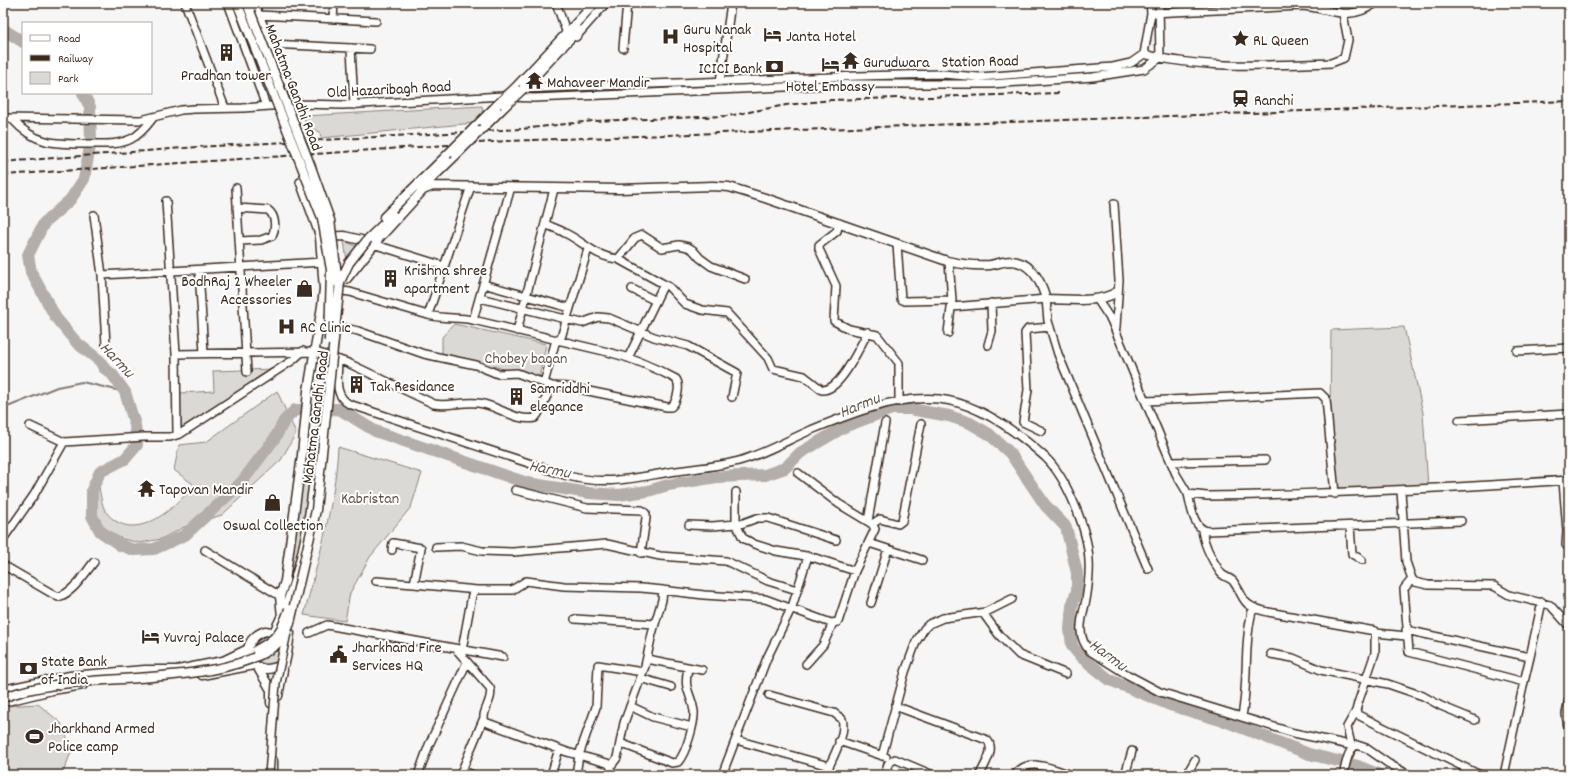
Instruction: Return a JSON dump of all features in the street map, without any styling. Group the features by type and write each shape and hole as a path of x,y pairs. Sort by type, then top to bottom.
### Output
{"main road":[{"name":"Mahatma Gandhi Road","path":"237,3 322,218 331,270 329,340 322,435 310,552 289,636 287,654"},
{"path":"521,89 595,3"},
{"path":"3,698 63,684 206,671 248,659 279,643 287,632 304,567 316,510 340,282 349,263 365,239 456,155 479,128 521,89 602,3"},
{"name":"Mahatma Gandhi Road","path":"248,7 311,167 330,220 338,285 337,344 304,547 289,600 274,632"},
{"path":"3,694 30,686 80,678 169,672 211,666 252,653 268,643 280,632 299,574 313,508 328,374 335,280 342,265 365,239 447,155 479,128"},
{"path":"282,617 280,596 285,581 289,558 302,455 308,391 316,352 324,289 320,237 344,236 370,242 384,233 423,190 433,186 554,189 728,187 839,223 949,262 990,265 1010,261 1022,262 1029,266 1036,276 1046,299 1096,299 1108,297 1117,292"},
{"path":"267,775 272,696 271,690 249,658 248,649 250,641 256,634 265,631 274,632 282,637 287,644 287,654 281,674 276,718 273,775"},
{"path":"3,690 12,687 92,674 178,670 223,661 248,649"},
{"path":"3,702 52,690 84,685 203,675 256,667 267,670 276,668 285,663"},
{"path":"3,684 12,687"}],"street":[{"path":"185,3 225,108"},
{"path":"228,3 266,106"},
{"path":"254,3 296,100 300,104"},
{"path":"334,3 334,19"},
{"path":"556,3 566,31"},
{"path":"503,96 591,3"},
{"path":"518,98 521,89 606,3"},
{"path":"623,48 627,3"},
{"path":"720,82 731,3"},
{"path":"1150,3 1151,13 1144,54 1160,58 1240,66 1331,62 1344,58 1348,40 1343,14"},
{"path":"1159,3 1160,58"},
{"path":"1151,13 1264,5 1314,6 1343,14 1360,12 1376,3"},
{"path":"259,15 376,21"},
{"path":"271,44 370,49"},
{"path":"351,48 354,105"},
{"name":"Station Road","path":"521,89 866,76 942,74 987,76 1113,67 1131,63 1144,54"},
{"path":"503,96 518,98 753,90 853,84 991,84 1094,77 1144,69 1160,58"},
{"name":"Old Hazaribagh Road","path":"3,118 13,120 110,121 153,118 181,110 300,104 354,105 503,96 521,89"},
{"path":"13,120 29,134 55,144 105,144 121,143 133,139 153,118"},
{"path":"300,182 320,237"},
{"path":"428,315 471,186"},
{"path":"473,320 511,187"},
{"path":"236,188 247,372"},
{"path":"517,331 554,189"},
{"path":"166,201 176,354 178,434"},
{"path":"1114,204 1118,280 1116,330"},
{"path":"237,208 268,210 274,219 274,232 272,236 261,240 239,241"},
{"path":"94,216 102,275 106,346"},
{"path":"839,223 837,231 819,245 819,250 836,286 833,318 836,323 849,329 877,335 899,363 899,402"},
{"path":"545,224 565,232 588,249 606,257 618,259 664,284 672,289 685,304 702,310 727,313 768,358 773,369 804,376 822,390 827,390 839,381 868,332"},
{"path":"324,289 347,279 376,245 384,233"},
{"path":"618,259 635,238 642,235 662,248 679,245 688,247 711,266 745,279"},
{"path":"897,244 901,299 905,301 952,304 1046,299 1050,327 1058,354 1148,569"},
{"path":"376,245 444,266"},
{"path":"544,383 570,308 588,249"},
{"path":"102,275 322,262"},
{"path":"948,334 952,304 949,262"},
{"path":"199,270 204,353"},
{"path":"483,284 570,308"},
{"path":"628,358 642,332 664,284"},
{"path":"320,322 358,331 424,354 476,365 498,374 517,373 552,386 569,387 667,407 673,406 679,386 676,379 651,366 628,358 460,317 437,318 350,292 324,289"},
{"path":"632,289 656,301"},
{"path":"480,298 566,320 586,323 594,318 604,317 642,332 688,346 733,369 737,373 732,397"},
{"path":"1096,299 1111,320 1116,330 1171,462 1181,484 1188,494 1197,523 1202,530 1205,544 1220,572 1232,580 1244,600 1253,608 1272,613 1373,630 1376,633 1406,633 1530,657"},
{"path":"988,345 992,331 992,303"},
{"path":"1042,432 1023,422 1028,390 1025,333 1028,329 1050,327"},
{"path":"1517,351 1569,348"},
{"path":"30,426 64,442 121,438 170,437 178,434 293,360 303,351"},
{"path":"176,354 316,352 338,360 434,404 440,405 461,402 477,402 526,419 535,418 552,386"},
{"path":"338,360 338,389 344,401 349,404 568,476 597,481 638,479 743,460 853,414 899,402 927,399 956,403 986,415 1029,444 1054,467 1063,482 1079,519 1088,549 1089,567 1086,595 1080,620 1080,629 1085,646 1115,668 1160,692 1309,736 1353,746 1357,745 1366,748 1396,769 1409,775"},
{"path":"1146,401 1320,393 1326,399 1335,494"},
{"path":"1459,420 1569,414"},
{"path":"870,523 885,423"},
{"path":"870,523 880,519 898,524 902,522 921,424"},
{"path":"3,539 34,495 64,442"},
{"path":"1171,462 1265,460"},
{"path":"376,581 477,590 514,590 521,583 526,581 564,586 661,590 760,599 792,608 833,623 838,622 855,571 875,530 870,523 839,504 798,473"},
{"path":"1188,494 1207,496 1335,494 1566,480 1566,545"},
{"path":"515,490 587,508 642,510 646,514 646,518 641,553"},
{"path":"1402,491 1406,562 1412,579 1415,582 1428,585 1489,585 1514,597 1542,602 1551,606 1569,626"},
{"path":"736,492 737,525 743,538 754,544 776,551 808,556 855,571"},
{"path":"689,525 737,525 758,518 768,518 836,540"},
{"path":"1202,530 1221,532 1461,521"},
{"path":"1350,526 1352,554 1362,560"},
{"path":"392,550 393,543 421,548 414,584"},
{"path":"869,543 922,560"},
{"path":"436,547 461,546 482,551 513,552 607,544 641,553 719,560 768,581 797,590"},
{"path":"871,603 888,549"},
{"path":"205,550 280,596"},
{"path":"722,775 767,658 792,608 808,556"},
{"path":"3,565 58,597 70,590 94,562"},
{"path":"1412,579 1404,589 1406,633 1409,652 1524,682"},
{"path":"473,775 461,773 484,720 492,692 488,685 467,662 459,649 472,595 477,590"},
{"path":"610,775 611,766 617,758 624,724 647,659 663,596 661,590"},
{"path":"882,756 895,706 916,642 924,629 929,624 943,618 983,613 995,609 1012,599"},
{"path":"1504,775 1542,602"},
{"path":"1242,716 1248,634 1253,608"},
{"path":"983,613 999,635 1019,655 1066,674"},
{"path":"575,620 655,624"},
{"path":"806,664 823,645 833,623"},
{"path":"309,633 327,625 503,657"},
{"path":"267,775 276,682 287,632"},
{"path":"1343,775 1349,753 1353,746 1347,727 1356,711 1367,679 1375,653 1376,633"},
{"path":"1271,654 1293,658 1307,665 1327,671 1367,679 1423,696 1441,706 1475,720"},
{"path":"647,659 702,670"},
{"path":"418,775 429,745 467,662"},
{"path":"576,775 579,755 596,707 598,665 642,675 671,687"},
{"path":"620,743 675,763 680,760 692,728 694,711 686,686 688,668"},
{"path":"769,695 839,715 844,723 839,741 825,775"},
{"path":"1569,699 1566,714 1569,736"},
{"path":"630,706 660,719 692,728"},
{"path":"895,706 987,740 990,750 980,775"},
{"path":"1356,711 1362,718 1480,775"},
{"path":"484,720 559,749 605,762 611,766"},
{"path":"736,740 829,766"},
{"path":"839,741 892,760 900,760 933,775"},
{"path":"550,775 559,749"},
{"path":"1125,775 1132,751"},
{"path":"884,775 888,764 892,760"},
{"path":"1184,775 1188,772 1195,760"},
{"path":"1015,775 1021,767 1030,765 1044,766 1071,775"}],"green space":[{"path":"482,106 484,122 321,138 320,132 306,126 304,116"},
{"path":"344,241 361,248 362,254 349,274"},
{"name":"Chobey bagan","path":"454,324 546,344 539,378 442,353 442,337"},
{"path":"1404,327 1423,413 1428,487 1334,491 1330,416 1331,330"},
{"path":"276,369 181,429 180,393 214,391 213,371"},
{"path":"277,391 296,433 281,460 222,515 184,527 161,539 140,543 123,539 106,531 97,518 94,506 94,491 98,482 104,509 117,522 129,526 141,525 153,520 176,504 194,485 174,470 179,445 206,442"},
{"path":"313,439 307,504 295,567 291,570 307,444"},
{"name":"Kabristan","path":"338,447 422,473 411,507 370,557 350,593 345,621 304,615 330,511"},
{"path":"267,635 274,636 285,651 275,666 267,667 257,662 255,657 253,649 256,642"},
{"name":"Jharkhand Armed Police camp","path":"38,704 61,723 72,750 62,775 3,775 3,706"}],"waterway":[{"name":"Harmu","path":"3,29 22,41"},
{"name":"Harmu","path":"84,94 90,107 91,141 84,179 70,200 44,223 28,255 31,272 56,318 77,343 100,361 104,368 112,374 125,392 135,425 137,445 125,459 100,472 92,490 92,516 100,531 120,545 134,550 154,549 185,535 241,483 275,438 284,421 295,410 339,409 375,431 527,483 589,493 619,495 648,491 668,485 717,477 765,475 785,468 800,453 844,427 892,409 910,409 949,416 970,423 989,434 1010,453 1045,505 1066,527 1077,573 1077,591 1072,606 1070,629 1072,646 1081,657 1110,680 1170,705 1227,722 1309,754 1358,766 1380,775"},
{"path":"3,403 10,406 57,387 82,382 125,392"}],"railway":[{"path":"3,162 197,147 521,129 593,121 728,116 786,105 831,100 1061,93"},
{"path":"3,175 507,141 1569,101"}],"place":[{"name":"Janta Hotel","path":"773,35"},
{"name":"Guru Nanak Hospital","path":"670,37"},
{"name":"RL Queen","path":"1240,39"},
{"name":"Pradhan tower","path":"226,53"},
{"name":"Gurudwara","path":"850,61"},
{"name":"Hotel Embassy","path":"830,64"},
{"name":"ICICI Bank","path":"775,67"},
{"name":"Mahaveer Mandir","path":"534,81"},
{"name":"Ranchi","path":"1241,99"},
{"name":"Krishna shree apartment","path":"391,278"},
{"name":"BodhRaj 2 Wheeler Accessories","path":"305,289"},
{"name":"RC Clinic","path":"287,326"},
{"name":"Tak Residance","path":"357,385"},
{"name":"Samriddhi elegance","path":"517,396"},
{"name":"Tapovan Mandir","path":"146,488"},
{"name":"Oswal Collection","path":"273,503"},
{"name":"Yuvraj Palace","path":"151,636"},
{"name":"Jharkhand Fire Services HQ","path":"339,655"},
{"name":"State Bank of India","path":"28,669"},
{"name":"Jharkhand Armed Police camp","path":"35,736"}]}
